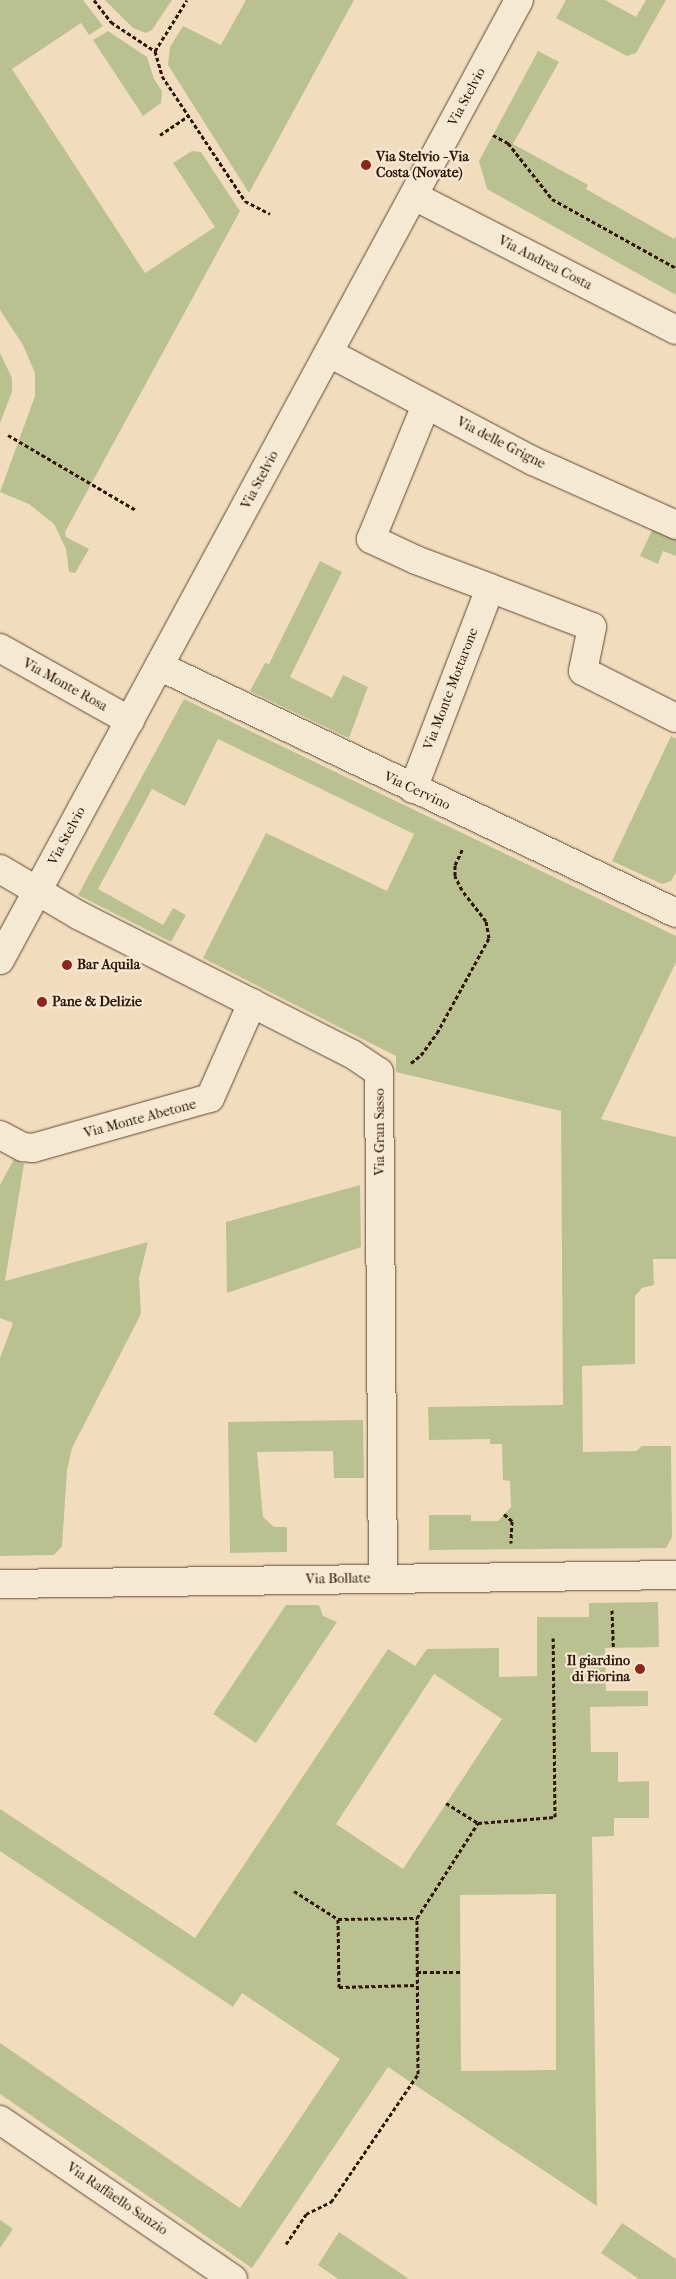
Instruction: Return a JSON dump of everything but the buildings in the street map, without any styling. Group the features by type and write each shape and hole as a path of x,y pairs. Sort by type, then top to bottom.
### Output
{"street":[{"name":"Via Stelvio","path":"0,960 330,353 519,0"},
{"name":"Via Andrea Costa","path":"414,196 676,330"},
{"name":"Via delle Grigne","path":"330,353 533,461 676,525"},
{"path":"426,404 371,539 416,560 592,627 583,671 676,718"},
{"name":"Via Monte Mottarone","path":"412,789 490,588"},
{"name":"Via Monte Rosa","path":"0,648 130,721"},
{"name":"Via Cervino","path":"159,666 412,789 676,913"},
{"name":"Via Gran Sasso","path":"0,870 376,1068 379,1075 383,1579"},
{"name":"Via Monte Abetone","path":"0,1135 22,1147 34,1148 210,1098 252,1003"},
{"name":"Via Bollate","path":"0,1584 676,1575"},
{"name":"Via Raffaello Sanzio","path":"0,2120 234,2279"}],"path":[{"path":"94,0 111,22 155,51 162,76 245,202 270,214"},
{"path":"155,51 187,0"},
{"path":"160,135 188,116"},
{"path":"493,135 508,143 552,199 676,268"},
{"path":"8,435 136,510"},
{"path":"376,1068 396,1063 410,1064 422,1055 489,938 486,921 462,890 455,872 457,860 476,819"},
{"path":"504,1514 512,1521 512,1549"},
{"path":"612,1602 613,1648"},
{"path":"446,1803 478,1823 555,1817 553,1638"},
{"path":"286,2244 306,2214 331,2202 418,2074 417,1918 478,1823"},
{"path":"294,1891 338,1919 417,1918"},
{"path":"338,1919 339,1987 417,1985"},
{"path":"417,1972 460,1972"}],"green space":[{"path":"0,0 83,0 103,26 89,35 81,23 12,69 145,273 215,227 173,163 192,151 201,152 240,211 65,532 66,537 89,549 75,573 69,572 66,549 54,524 29,504 0,492 35,396 35,373 23,345 0,310"},
{"path":"105,0 172,0 152,30 146,33 133,28"},
{"path":"246,0 354,0 249,193 168,65 170,47 183,26 221,45"},
{"path":"566,0 605,0 636,17 646,0 666,0 636,53 627,56 556,18"},
{"path":"108,31 147,57 154,79 162,91 161,103 143,116 93,40"},
{"path":"538,51 559,62 513,144 588,185 586,189 674,239 676,236 676,295 487,189 479,161"},
{"path":"0,353 12,378 12,392 0,423"},
{"path":"654,526 676,536 676,556 663,551 658,564 640,556"},
{"path":"320,561 342,572 290,677 332,698 343,675 368,687 349,738 250,691 265,663 269,664"},
{"path":"184,699 676,936 676,962 601,1119 676,1137 676,1259 653,1259 654,1285 642,1288 635,1296 635,1364 582,1366 583,1452 636,1451 642,1446 671,1446 672,1537 666,1548 429,1550 429,1515 471,1515 471,1521 498,1521 511,1507 510,1481 503,1480 502,1444 490,1444 490,1439 429,1440 428,1407 563,1405 561,1111 396,1072 396,1056 203,958 266,833 387,891 414,834 218,739 185,806 152,789 98,889 163,925 173,908 186,915 171,942 78,895"},
{"path":"671,736 676,739 676,872 671,881 662,884 612,861"},
{"path":"14,1159 24,1164 5,1281 148,1242 139,1278 141,1314 72,1448 67,1470 62,1546 54,1555 0,1556 0,1358 13,1323 0,1318 0,1185"},
{"path":"360,1185 361,1247 227,1293 226,1222"},
{"path":"363,1420 364,1478 334,1478 333,1451 257,1452 263,1517 274,1527 287,1527 287,1552 230,1553 228,1422"},
{"path":"658,1602 659,1647 605,1648 606,1691 648,1691 648,1706 590,1707 591,1752 618,1752 618,1782 649,1781 649,1818 614,1818 614,1836 592,1837 597,2206 388,2067 252,2268 0,2094 0,2043 240,2208 340,2059 242,1993 233,2007 0,1851 0,1809 195,1938 388,1649 415,1666 427,1649 499,1648 499,1677 537,1676 537,1617 589,1617 589,1603","holes":["434,1674 502,1719 403,1869 336,1824","556,1894 556,2070 461,2071 460,1895"]},
{"path":"286,1605 319,1605 323,1616 337,1622 256,1743 213,1714"},
{"path":"0,2220 13,2229 0,2248"},
{"path":"622,2223 676,2259 676,2279 639,2279 601,2253"},
{"path":"339,2232 409,2279 338,2279 318,2265"}],"place":[{"name":"Via Stelvio - Via Costa (Novate)","path":"366,165"},
{"name":"Bar Aquila","path":"67,965"},
{"name":"Pane & Delizie","path":"42,1002"},
{"name":"Il giardino di Fiorina","path":"640,1669"}]}
